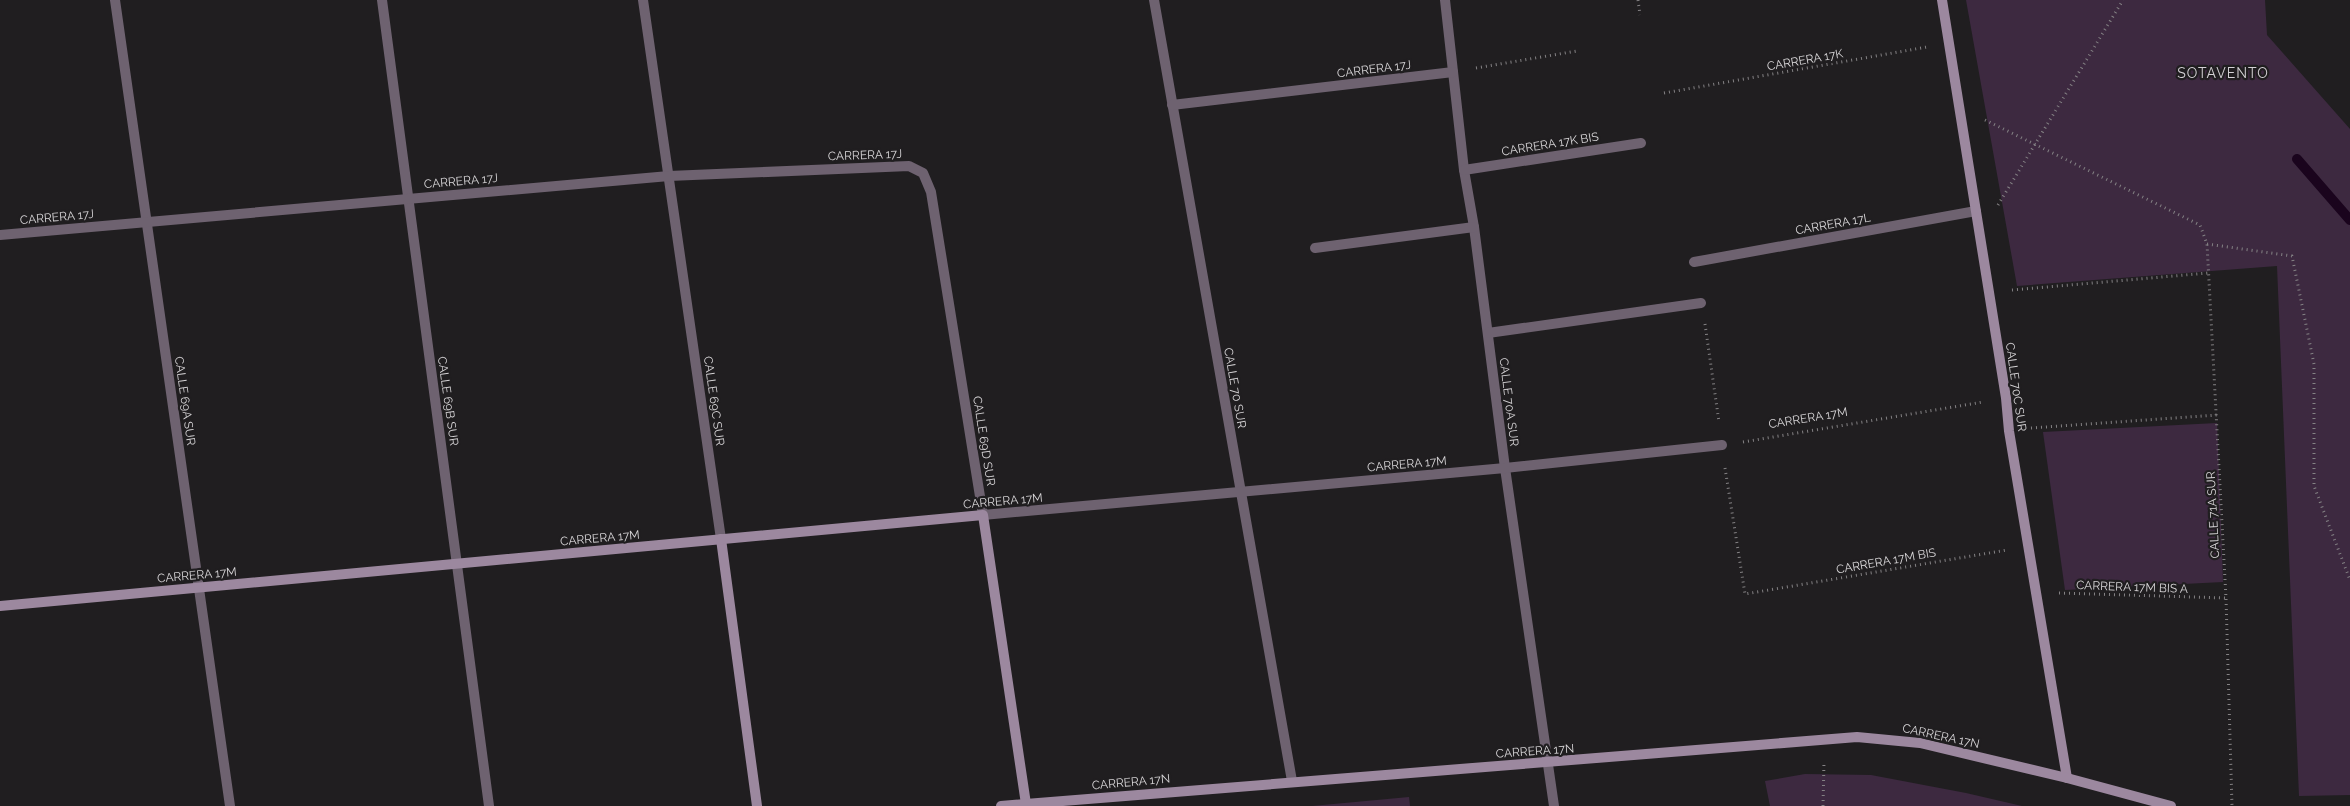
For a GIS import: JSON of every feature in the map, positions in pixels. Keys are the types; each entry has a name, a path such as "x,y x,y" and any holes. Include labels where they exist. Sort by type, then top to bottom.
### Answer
{"street":[{"name":"CALLE 69A SUR","path":"115,0 230,806"},
{"name":"CALLE 69B SUR","path":"382,0 489,806"},
{"name":"CALLE 69C SUR","path":"643,0 757,806"},
{"name":"CALLE 70 SUR","path":"1154,0 1292,781"},
{"name":"CALLE 70A SUR","path":"1444,0 1464,170 1474,227 1505,468 1554,806"},
{"name":"CALLE 70C SUR","path":"1942,0 1989,288 2006,398 2009,431 2030,546 2067,778"},
{"name":"CARRERA 17J","path":"1172,105 1453,72"},
{"name":"CARRERA 17K BIS","path":"1464,170 1641,143"},
{"name":"CARRERA 17J","path":"0,235 669,176 909,166 923,173"},
{"name":"CALLE 69D SUR","path":"923,173 931,192 983,515 1026,804"},
{"name":"CARRERA 17L","path":"1694,262 1976,211"},
{"path":"1315,248 1474,227"},
{"path":"1488,333 1702,303"},
{"name":"CARRERA 17M","path":"0,606 1505,468 1722,445"},
{"name":"CARRERA 17N","path":"1001,806 1292,781 1548,763 1825,738 1865,737 1920,743 2067,778 2171,806"}],"path":[{"path":"1638,0 1640,15"},
{"path":"1980,236 2122,0"},
{"name":"CARRERA 17K","path":"1664,93 1950,44"},
{"path":"1453,72 1577,51"},
{"path":"1960,109 2036,143"},
{"name":"CALLE 71A SUR","path":"2036,143 2200,225 2207,244 2218,415 2232,806"},
{"path":"2207,244 2292,256 2314,364 2314,486 2350,580"},
{"path":"1989,288 2019,290 2208,273"},
{"name":"CARRERA 17M","path":"1722,445 2006,398"},
{"path":"2009,431 2049,425 2218,415"},
{"name":"CARRERA 17M BIS","path":"1745,594 2030,546"},
{"name":"CARRERA 17M BIS A","path":"2037,591 2226,598"},
{"path":"1823,806 1825,738"}],"shaded area":[{"path":"1966,0 2265,0 2267,35 2350,129 2350,795 2299,796 2277,266 2017,286"},
{"path":"2217,423 2223,582 2065,590 2043,432"},
{"path":"1805,774 1871,775 2022,806 1770,806 1765,781"},
{"path":"1409,797 1410,806 1312,806"}],"waterway":[{"path":"2297,159 2350,220"}],"district":[{"name":"SOTAVENTO","path":"2223,73"}]}
